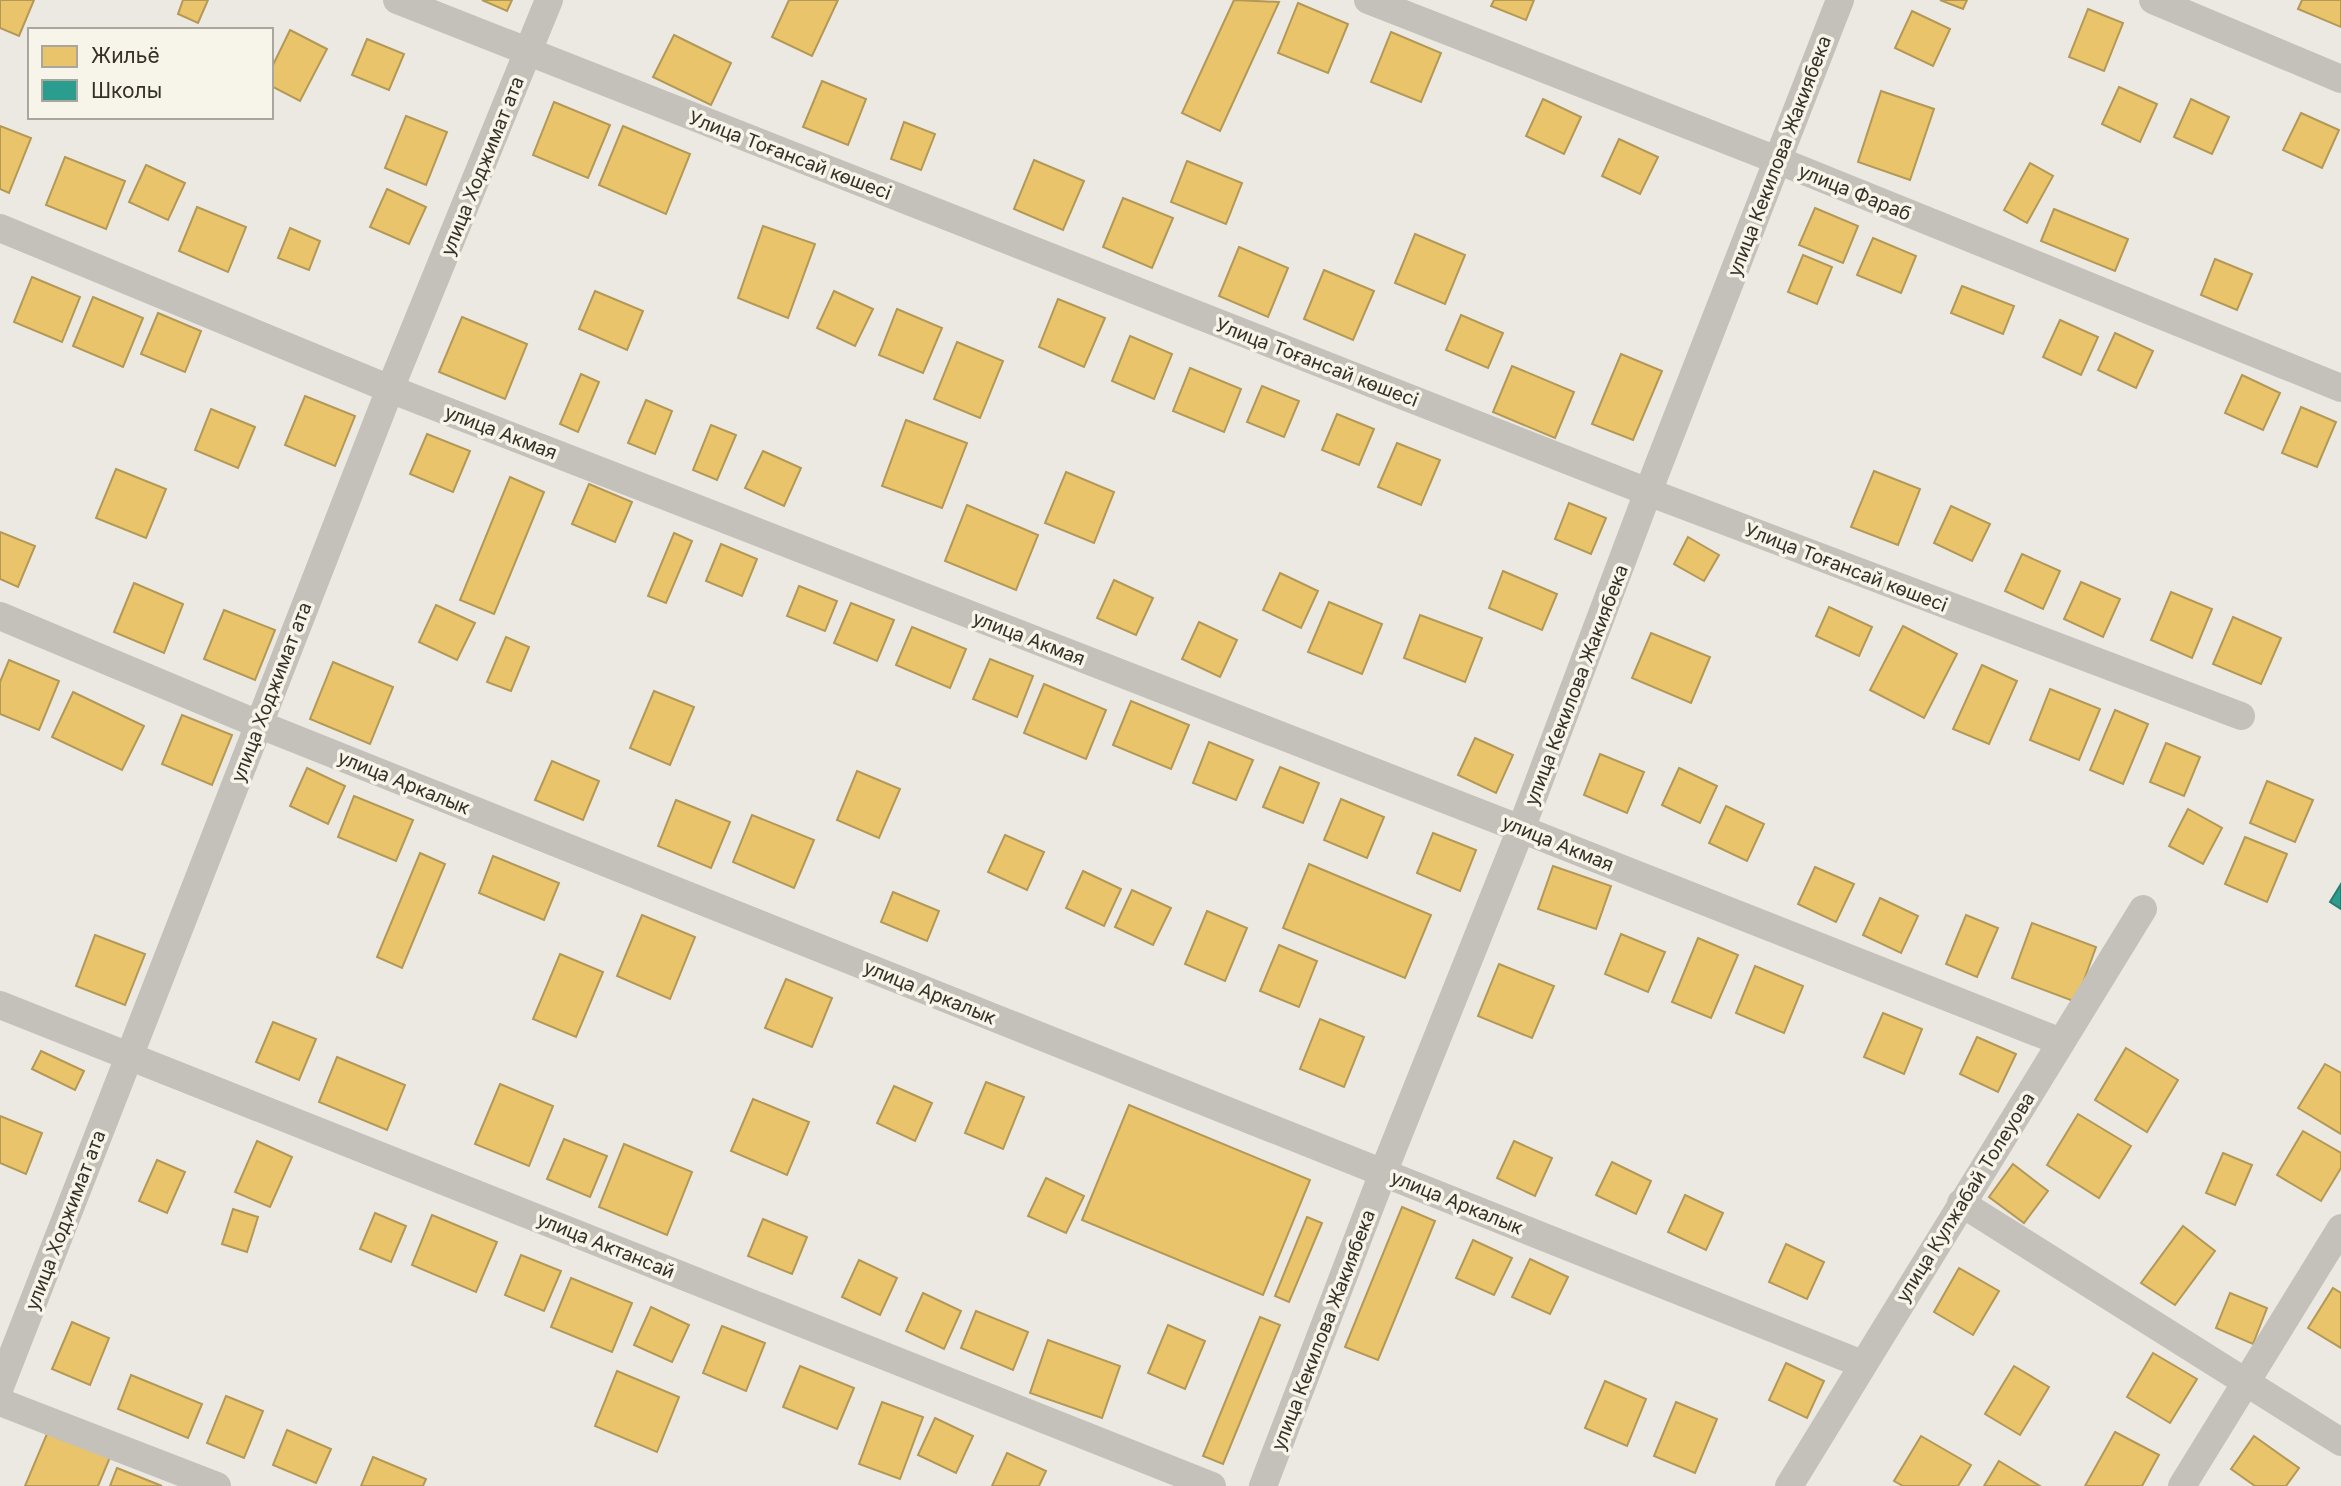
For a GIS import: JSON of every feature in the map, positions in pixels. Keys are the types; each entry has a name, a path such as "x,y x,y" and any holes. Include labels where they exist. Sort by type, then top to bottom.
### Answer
{"street":[{"name":"Улица Тоғансай көшесі","path":"397,0 1648,492 2241,716"},
{"name":"улица Ходжимат ата","path":"0,1387 390,389 549,0"},
{"name":"улица Фараб","path":"1368,0 1777,160 2341,388"},
{"name":"улица Кекилова Жакиябека","path":"1263,1486 1383,1173 1521,829 1648,492 1840,0"},
{"path":"2153,0 2341,79"},
{"name":"улица Акмая","path":"0,228 390,389 2061,1042"},
{"name":"улица Аркалык","path":"0,616 258,724 1862,1364"},
{"name":"улица Кулжабай Толеуова","path":"1789,1486 2143,909"},
{"name":"улица Актансай","path":"0,1005 1212,1486"},
{"path":"1961,1203 2341,1442"},
{"path":"2182,1486 2341,1228"},
{"path":"0,1402 218,1486"}],"building: Жильё":[{"path":"0,0 34,0 19,36 0,28"},
{"path":"183,0 208,0 198,23 178,14"},
{"path":"482,0 512,0 507,11"},
{"path":"789,0 838,0 812,56 772,37"},
{"path":"1234,0 1279,2 1220,131 1182,113"},
{"path":"1494,0 1534,0 1526,20 1491,6"},
{"path":"1940,0 1967,0 1963,9"},
{"path":"2302,0 2341,0 2341,27 2298,9"},
{"path":"1298,3 1348,24 1328,73 1278,53"},
{"path":"2088,9 2123,23 2104,71 2069,57"},
{"path":"1912,11 1950,29 1933,66 1895,48"},
{"path":"290,30 327,49 300,101 273,87 273,65"},
{"path":"1391,32 1441,53 1421,102 1371,82"},
{"path":"674,35 731,63 711,105 653,77"},
{"path":"367,39 404,54 389,90 352,75"},
{"path":"822,81 866,99 848,145 803,127"},
{"path":"2119,87 2157,104 2140,142 2102,124"},
{"path":"1881,91 1934,109 1910,180 1858,162"},
{"path":"1543,99 1581,117 1564,154 1526,136"},
{"path":"2191,99 2229,117 2212,154 2174,137"},
{"path":"554,102 610,125 588,178 533,155"},
{"path":"2301,113 2339,130 2322,168 2283,150"},
{"path":"406,116 447,132 426,185 385,168"},
{"path":"904,122 935,134 921,170 891,159"},
{"path":"0,126 31,138 9,193 0,189"},
{"path":"623,126 690,154 666,214 599,185"},
{"path":"1619,139 1658,157 1640,194 1602,176"},
{"path":"65,157 125,181 106,229 46,205"},
{"path":"1034,160 1084,181 1063,230 1014,209"},
{"path":"1187,161 1242,183 1226,224 1171,202"},
{"path":"2030,163 2053,176 2027,223 2004,210"},
{"path":"146,165 185,183 168,220 129,202"},
{"path":"387,189 426,207 409,244 370,227"},
{"path":"1123,198 1173,218 1152,268 1103,247"},
{"path":"197,207 246,227 228,272 179,251"},
{"path":"1815,208 1858,226 1843,263 1799,245"},
{"path":"2054,209 2128,239 2115,271 2041,241"},
{"path":"763,226 815,244 788,318 738,298"},
{"path":"290,228 320,241 309,270 278,258"},
{"path":"1415,234 1465,255 1445,304 1395,283"},
{"path":"1873,238 1916,256 1901,293 1857,275"},
{"path":"1239,247 1288,268 1268,317 1219,296"},
{"path":"1803,255 1832,267 1817,304 1788,292"},
{"path":"2215,259 2252,274 2237,310 2201,295"},
{"path":"1324,270 1374,291 1353,340 1304,319"},
{"path":"32,277 80,297 62,342 14,322"},
{"path":"1962,286 2014,306 2003,334 1951,313"},
{"path":"595,291 643,311 627,350 579,329"},
{"path":"834,291 873,309 855,346 817,328"},
{"path":"93,297 143,318 123,367 73,346"},
{"path":"1058,299 1105,318 1084,367 1039,347"},
{"path":"897,309 942,328 923,373 879,355"},
{"path":"158,313 201,331 185,372 141,354"},
{"path":"1461,315 1503,333 1488,368 1446,350"},
{"path":"462,317 527,344 505,399 439,372"},
{"path":"2060,320 2098,337 2081,375 2043,357"},
{"path":"2115,333 2153,351 2136,388 2098,370"},
{"path":"1130,336 1172,354 1154,399 1112,381"},
{"path":"957,342 1003,361 980,418 934,399"},
{"path":"1621,354 1662,371 1633,440 1592,424"},
{"path":"1512,366 1574,392 1555,438 1493,412"},
{"path":"1190,368 1241,389 1224,432 1173,411"},
{"path":"581,374 599,382 578,432 560,424"},
{"path":"2242,375 2280,393 2263,430 2225,413"},
{"path":"1262,386 1299,401 1284,437 1247,422"},
{"path":"305,396 355,416 335,466 285,445"},
{"path":"646,400 672,411 655,454 628,443"},
{"path":"2301,407 2336,422 2317,467 2282,453"},
{"path":"211,409 255,427 238,468 195,450"},
{"path":"1337,414 1374,429 1359,465 1322,450"},
{"path":"906,420 967,443 942,508 882,486"},
{"path":"711,425 736,435 717,480 693,470"},
{"path":"427,434 470,451 453,492 410,474"},
{"path":"1397,443 1440,460 1421,505 1378,487"},
{"path":"763,451 801,468 784,506 745,488"},
{"path":"116,469 166,489 146,538 96,518"},
{"path":"1874,471 1920,489 1898,545 1851,527"},
{"path":"1066,472 1114,492 1094,543 1045,523"},
{"path":"510,477 544,492 494,614 460,600"},
{"path":"589,484 632,502 615,542 572,524"},
{"path":"1569,503 1606,518 1591,554 1555,539"},
{"path":"967,505 1038,535 1016,590 945,561"},
{"path":"1951,506 1990,524 1972,561 1934,543"},
{"path":"0,532 35,546 18,587 0,579"},
{"path":"674,533 692,541 666,603 648,596"},
{"path":"1688,537 1719,555 1704,581 1674,564"},
{"path":"721,544 757,559 742,596 706,581"},
{"path":"2022,554 2060,571 2043,609 2005,591"},
{"path":"1503,571 1557,594 1542,630 1489,608"},
{"path":"1280,573 1318,591 1301,628 1263,610"},
{"path":"1114,580 1153,598 1136,635 1097,618"},
{"path":"2081,582 2120,599 2103,637 2064,619"},
{"path":"134,583 183,604 164,653 114,632"},
{"path":"799,586 837,601 825,631 787,616"},
{"path":"2171,592 2212,609 2192,658 2151,640"},
{"path":"1329,602 1382,624 1362,674 1308,652"},
{"path":"851,603 894,620 877,661 834,643"},
{"path":"436,605 475,623 457,660 419,642"},
{"path":"1829,607 1872,627 1859,656 1816,636"},
{"path":"224,610 275,630 255,680 204,659"},
{"path":"1420,615 1482,638 1465,682 1404,658"},
{"path":"2233,617 2281,638 2261,684 2213,664"},
{"path":"1199,622 1237,640 1220,677 1182,659"},
{"path":"1903,626 1957,654 1924,718 1870,690"},
{"path":"912,627 966,649 950,688 896,665"},
{"path":"1651,633 1710,657 1691,703 1632,678"},
{"path":"506,637 529,647 511,691 487,682"},
{"path":"990,659 1033,676 1017,717 973,699"},
{"path":"9,660 59,681 39,730 0,714 0,682"},
{"path":"333,662 393,687 370,744 310,719"},
{"path":"1982,665 2017,681 1989,744 1953,729"},
{"path":"1044,684 1106,710 1086,759 1024,733"},
{"path":"2050,689 2100,709 2079,760 2030,740"},
{"path":"654,691 694,707 670,765 630,748"},
{"path":"73,692 144,726 122,770 52,737"},
{"path":"1131,701 1189,725 1171,769 1113,745"},
{"path":"2115,710 2148,724 2123,784 2090,770"},
{"path":"182,715 232,735 212,785 162,764"},
{"path":"1475,738 1513,755 1496,793 1458,775"},
{"path":"1209,742 1253,760 1236,800 1193,783"},
{"path":"2166,743 2200,757 2184,796 2150,782"},
{"path":"1600,754 1644,772 1627,813 1584,795"},
{"path":"552,761 599,781 583,820 535,800"},
{"path":"1280,767 1319,783 1303,823 1263,807"},
{"path":"307,768 345,786 328,824 290,806"},
{"path":"1679,768 1717,786 1700,823 1662,805"},
{"path":"857,771 900,789 879,838 837,820"},
{"path":"2267,781 2313,800 2295,842 2250,823"},
{"path":"354,796 413,820 396,861 338,837"},
{"path":"1341,799 1384,817 1367,858 1324,840"},
{"path":"676,800 730,822 711,868 658,846"},
{"path":"1726,806 1764,824 1747,861 1709,843"},
{"path":"2188,809 2222,828 2203,864 2169,846"},
{"path":"752,815 814,840 794,888 733,862"},
{"path":"1433,833 1476,850 1460,891 1417,873"},
{"path":"1005,835 1044,852 1027,890 988,872"},
{"path":"2245,837 2287,854 2267,902 2225,884"},
{"path":"420,853 445,864 402,968 377,957"},
{"path":"493,856 559,883 544,920 479,893"},
{"path":"1309,864 1431,915 1405,978 1283,928"},
{"path":"1553,866 1611,886 1596,929 1538,909"},
{"path":"1815,867 1854,884 1836,922 1798,904"},
{"path":"1083,871 1121,889 1104,926 1066,908"},
{"path":"1132,890 1171,908 1153,945 1115,927"},
{"path":"893,892 939,911 927,941 881,922"},
{"path":"1880,898 1918,916 1901,953 1863,935"},
{"path":"1207,911 1247,928 1225,981 1185,964"},
{"path":"642,915 695,937 670,999 617,976"},
{"path":"1966,915 1998,928 1977,977 1946,964"},
{"path":"2032,923 2096,947 2076,1002 2012,978"},
{"path":"1621,934 1665,952 1648,992 1605,974"},
{"path":"95,935 145,954 125,1005 76,986"},
{"path":"1698,938 1738,955 1711,1018 1672,1002"},
{"path":"1279,945 1317,961 1299,1007 1260,991"},
{"path":"560,954 603,972 576,1037 533,1019"},
{"path":"1499,964 1554,986 1532,1038 1478,1016"},
{"path":"1755,966 1803,986 1784,1033 1736,1013"},
{"path":"786,979 832,998 812,1047 765,1028"},
{"path":"1883,1013 1922,1029 1904,1074 1864,1057"},
{"path":"1320,1019 1364,1037 1344,1087 1300,1069"},
{"path":"273,1022 316,1039 299,1080 256,1062"},
{"path":"1977,1037 2016,1054 1998,1092 1960,1074"},
{"path":"2126,1048 2178,1080 2147,1132 2095,1100"},
{"path":"41,1051 84,1071 75,1090 32,1069"},
{"path":"337,1057 405,1085 387,1130 319,1102"},
{"path":"2325,1064 2341,1073 2341,1134 2298,1108"},
{"path":"986,1082 1024,1097 1003,1149 965,1133"},
{"path":"500,1084 553,1106 529,1166 475,1144"},
{"path":"894,1086 932,1103 915,1141 877,1123"},
{"path":"753,1099 809,1122 787,1175 731,1151"},
{"path":"1129,1105 1310,1180 1263,1295 1082,1220"},
{"path":"2078,1114 2131,1146 2099,1198 2047,1165"},
{"path":"0,1116 42,1133 26,1174 0,1163"},
{"path":"2303,1131 2341,1153 2341,1168 2321,1201 2277,1175"},
{"path":"564,1139 607,1156 590,1197 547,1179"},
{"path":"257,1141 292,1157 270,1207 235,1192"},
{"path":"1514,1141 1552,1158 1535,1196 1497,1178"},
{"path":"624,1144 692,1172 667,1235 599,1207"},
{"path":"2223,1153 2252,1165 2235,1205 2206,1193"},
{"path":"157,1160 185,1172 167,1213 139,1201"},
{"path":"1612,1162 1651,1181 1636,1214 1596,1195"},
{"path":"2013,1164 2048,1191 2024,1223 1989,1197"},
{"path":"1046,1178 1084,1196 1066,1233 1028,1216"},
{"path":"1685,1195 1723,1213 1706,1250 1668,1232"},
{"path":"1402,1207 1435,1221 1378,1360 1345,1347"},
{"path":"233,1209 258,1217 247,1252 222,1244"},
{"path":"375,1213 406,1226 391,1262 360,1249"},
{"path":"432,1215 497,1242 476,1292 412,1265"},
{"path":"1307,1217 1322,1223 1289,1302 1275,1296"},
{"path":"763,1219 807,1237 792,1274 748,1256"},
{"path":"2183,1226 2215,1251 2175,1305 2141,1283"},
{"path":"1473,1240 1512,1258 1494,1295 1456,1278"},
{"path":"1786,1244 1824,1262 1807,1299 1769,1282"},
{"path":"521,1255 561,1271 544,1311 505,1295"},
{"path":"1530,1259 1568,1277 1550,1314 1512,1297"},
{"path":"859,1260 897,1278 880,1315 842,1297"},
{"path":"1959,1268 1999,1291 1973,1335 1934,1312"},
{"path":"571,1278 632,1303 612,1352 551,1327"},
{"path":"2333,1288 2341,1293 2341,1348 2308,1328"},
{"path":"923,1293 961,1311 944,1349 906,1331"},
{"path":"2230,1293 2267,1308 2253,1344 2216,1328"},
{"path":"651,1307 689,1325 672,1362 634,1345"},
{"path":"976,1311 1028,1332 1013,1370 961,1348"},
{"path":"1260,1317 1280,1325 1223,1464 1203,1456"},
{"path":"72,1322 109,1338 90,1385 52,1369"},
{"path":"1168,1325 1205,1341 1185,1389 1148,1373"},
{"path":"722,1326 765,1343 746,1391 703,1373"},
{"path":"1048,1340 1120,1366 1102,1418 1030,1393"},
{"path":"2153,1353 2197,1379 2170,1423 2127,1397"},
{"path":"1786,1363 1824,1381 1807,1418 1769,1400"},
{"path":"800,1366 854,1388 837,1429 783,1407"},
{"path":"2014,1366 2049,1387 2020,1435 1985,1414"},
{"path":"617,1371 679,1397 657,1452 595,1426"},
{"path":"131,1375 202,1404 188,1438 118,1409"},
{"path":"1605,1381 1646,1399 1627,1446 1585,1428"},
{"path":"226,1396 263,1411 244,1458 207,1443"},
{"path":"882,1402 923,1417 900,1479 859,1464"},
{"path":"1676,1402 1717,1419 1695,1473 1654,1456"},
{"path":"935,1418 973,1436 956,1473 918,1455"},
{"path":"49,1429 111,1455 98,1486 25,1486"},
{"path":"287,1430 331,1449 316,1483 273,1465"},
{"path":"2115,1432 2159,1455 2142,1486 2085,1486"},
{"path":"1921,1436 1971,1465 1958,1486 1903,1486 1894,1481"},
{"path":"2254,1436 2299,1468 2286,1486 2255,1486 2231,1469"},
{"path":"1007,1453 1046,1471 1039,1486 992,1486"},
{"path":"373,1457 426,1479 423,1486 361,1486"},
{"path":"1999,1461 2040,1486 1984,1486"},
{"path":"117,1468 162,1486 110,1486"}],"building: Школы":[{"path":"2341,884 2341,909 2330,902"}]}
